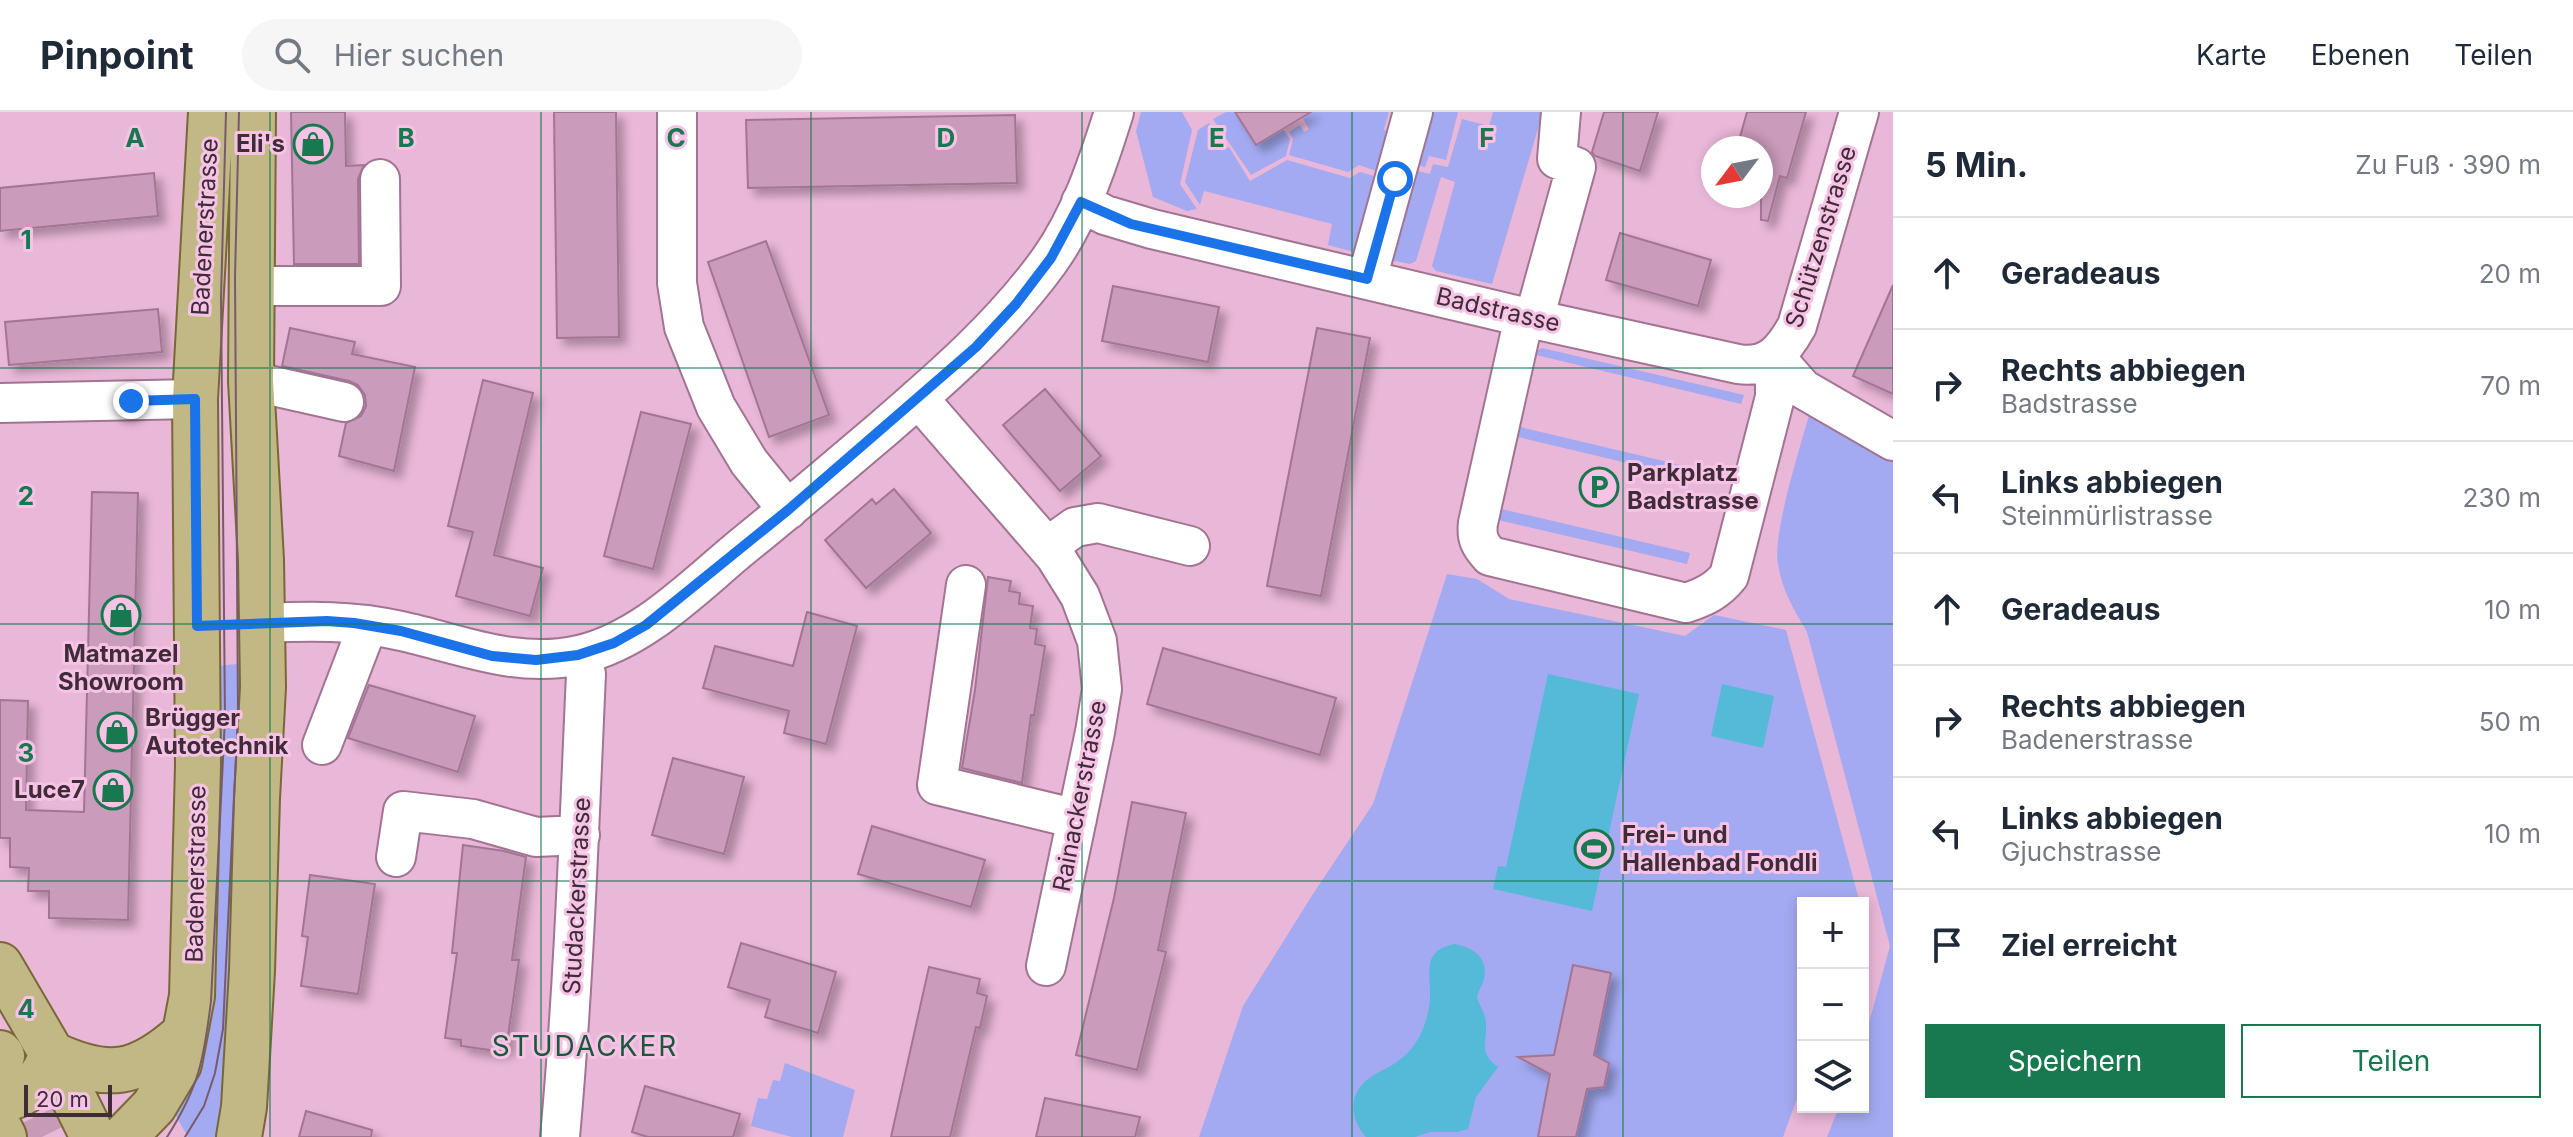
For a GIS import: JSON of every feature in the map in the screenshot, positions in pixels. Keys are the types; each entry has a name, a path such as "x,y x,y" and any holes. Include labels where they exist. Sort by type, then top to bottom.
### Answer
{"main road":[{"name":"Badenerstrasse","path":"124,1137 154,1106 179,1064 192,996 198,766 195,399 211,112"},
{"name":"Badenerstrasse","path":"239,1137 244,1107 252,971 263,687 251,381 253,112"},
{"path":"195,399 251,381"},
{"path":"197,626 262,623"},
{"path":"0,965 52,1054 93,1137"},
{"path":"52,1054 96,1071 113,1072 153,1059 183,1035"},
{"path":"0,1100 27,1092 47,1069 52,1054"},
{"path":"0,1129 4,1137"}],"street":[{"path":"677,112 677,283 684,327 716,407 749,462 788,510"},
{"path":"262,623 327,621 368,625 492,656 536,660 578,655 614,643 646,625 788,510 918,398 976,347 1016,304 1051,258 1081,202 1114,112"},
{"path":"1367,279 1413,112"},
{"path":"1561,112 1557,159 1576,167 1529,318 1478,523 1476,535 1480,545 1490,556 1686,603 1707,596 1729,576 1775,397 1775,357"},
{"name":"Schützenstrasse","path":"1775,357 1787,345 1797,326 1859,112"},
{"path":"251,286 381,286 380,179"},
{"name":"Badstrasse","path":"1081,202 1131,224 1529,318 1748,365 1765,363 1775,357"},
{"path":"1775,357 1803,389 1893,441"},
{"path":"251,381 344,402"},
{"name":"Rainackerstrasse","path":"918,398 1047,547 1080,596 1097,641 1102,689 1046,966"},
{"path":"0,403 195,399"},
{"path":"1047,547 1075,527 1098,523 1190,546"},
{"path":"966,585 937,785 1077,819"},
{"path":"322,745 368,625"},
{"name":"Studackerstrasse","path":"560,1137 571,1022 580,835 586,674 578,655"},
{"path":"396,857 403,811 473,819 536,837 580,835"}],"shaded area":[{"path":"1141,112 1182,112 1192,130 1180,184 1197,209 1187,211 1153,197 1136,131"},
{"path":"1226,112 1235,112 1256,145 1283,129 1290,139 1286,156 1251,175 1213,119"},
{"path":"1311,112 1389,112 1384,129 1395,145 1388,175 1359,165 1348,172 1289,155 1293,139 1289,132 1300,125 1304,132 1309,129 1302,117"},
{"path":"1424,112 1458,112 1446,160 1429,156 1425,167 1408,163"},
{"path":"1493,112 1543,112 1492,284 1436,271 1432,266 1455,182 1441,177 1416,261 1410,264 1391,260 1406,168 1430,174 1433,164 1448,167 1462,119 1489,126"},
{"path":"1209,123 1224,149 1229,147 1250,181 1287,160 1350,178 1360,172 1387,180 1358,253 1328,245 1332,224 1204,191 1200,205 1185,182 1198,130"},
{"path":"1542,348 1744,395 1741,404 1532,354"},
{"path":"1811,408 1893,456 1893,1137 1827,1137 1837,1113 1869,1113 1869,1023 1890,946 1807,632 1793,608 1778,564 1779,531"},
{"path":"1516,426 1710,472 1707,482 1514,436"},
{"path":"1497,508 1690,553 1687,564 1494,519"},
{"name":"Frei- und Hallenbad Fondli","path":"1447,574 1477,579 1509,599 1685,636 1714,615 1786,630 1858,897 1797,897 1797,1098 1783,1137 1199,1137 1243,1006 1373,804"},
{"path":"246,663 227,1094 218,1137 188,1137 168,1102 218,666"},
{"path":"1548,674 1639,694 1592,911 1493,889 1498,866 1506,867"},
{"path":"1722,684 1774,696 1763,748 1711,736"},
{"path":"1454,944 1473,951 1482,959 1485,972 1477,998 1486,1020 1486,1052 1498,1067 1476,1097 1468,1129 1430,1132 1415,1137 1366,1137 1354,1112 1357,1092 1367,1080 1404,1056 1418,1039 1429,1009 1432,958 1436,952"},
{"path":"785,1063 855,1090 843,1137 792,1137 751,1126 758,1098 767,1099 773,1080 780,1081"}],"building":[{"path":"291,112 345,112 346,166 364,165 358,179 359,264 294,264"},
{"path":"554,112 616,112 619,337 557,338"},
{"path":"1235,112 1311,112 1256,145"},
{"path":"1604,112 1658,112 1640,171 1595,156 1592,152"},
{"path":"1747,112 1806,112 1787,178 1780,176 1773,202 1773,136 1740,136"},
{"path":"1015,115 1017,183 748,188 746,120"},
{"path":"154,173 158,216 0,231 0,188"},
{"path":"1761,208 1771,208 1768,221 1761,220"},
{"path":"1620,233 1711,260 1698,306 1606,280"},
{"path":"766,241 829,415 769,437 708,262"},
{"path":"1893,285 1893,394 1853,376"},
{"path":"1113,286 1219,307 1208,362 1102,341"},
{"path":"158,309 162,352 9,365 5,322"},
{"path":"290,328 355,342 352,354 415,367 394,471 339,456 346,423 361,416 366,406 365,395 358,385 349,381 282,366"},
{"path":"1317,328 1370,338 1321,596 1267,586"},
{"path":"483,380 533,393 494,555 543,568 530,616 456,596 473,532 448,526"},
{"path":"1045,389 1101,456 1060,491 1003,425"},
{"path":"641,412 691,424 653,569 604,556"},
{"path":"894,489 931,533 866,588 825,540 872,499 876,504"},
{"path":"92,492 138,493 128,920 49,918 49,891 28,891 29,868 10,867 10,838 0,838 0,700 28,701 26,810 84,812"},
{"path":"988,577 1011,581 1009,591 1020,593 1019,604 1033,606 1030,628 1037,629 1035,644 1045,646 1022,783 962,768"},
{"path":"807,612 857,626 826,744 784,733 789,711 703,688 715,646 793,666"},
{"path":"1163,648 1336,698 1320,755 1147,704"},
{"path":"369,685 475,716 458,772 348,738"},
{"path":"673,758 744,777 724,854 652,835"},
{"path":"1132,802 1186,813 1158,950 1166,952 1137,1070 1076,1055 1114,898"},
{"path":"872,826 985,860 971,907 858,874"},
{"path":"463,845 526,857 512,960 519,960 506,1050 461,1046 461,1040 445,1038 457,953 452,953"},
{"path":"310,875 375,884 358,994 301,986 308,937 302,936"},
{"path":"741,943 836,972 818,1033 765,1017 770,1000 728,987"},
{"path":"1573,965 1611,973 1594,1055 1609,1063 1604,1087 1587,1089 1576,1137 1538,1137 1550,1074 1518,1057 1554,1055"},
{"path":"929,967 980,979 977,993 987,996 980,1028 976,1027 950,1137 891,1137"},
{"path":"645,1086 740,1114 733,1137 648,1137 632,1132"},
{"path":"1045,1098 1140,1117 1135,1137 1036,1137"},
{"path":"306,1111 372,1130 371,1137 299,1137"}],"tunnel":[{"path":"3,1059 42,1137"}],"tram line":[{"path":"167,1137 186,1103 198,1072 211,1001 225,718 221,298 226,112"},
{"path":"185,1137 204,1106 215,1073 223,1029 238,715 235,277 239,112"}],"place":[{"name":"Eli's","path":"313,144"},
{"name":"Parkplatz Badstrasse","path":"1599,487"},
{"name":"Matmazel Showroom","path":"121,615"},
{"name":"Brügger Autotechnik","path":"117,732"},
{"name":"Luce7","path":"113,790"},
{"name":"Frei- und Hallenbad Fondli","path":"1594,849"}],"district":[{"name":"STUDACKER","path":"585,1046"}],"route":[{"path":"131,401 195,399 197,626 327,621 354,623 401,631 492,656 536,660 578,655 614,643 646,625 788,510 976,347 1016,304 1051,258 1081,202 1131,224 1367,279 1395,179"}]}
